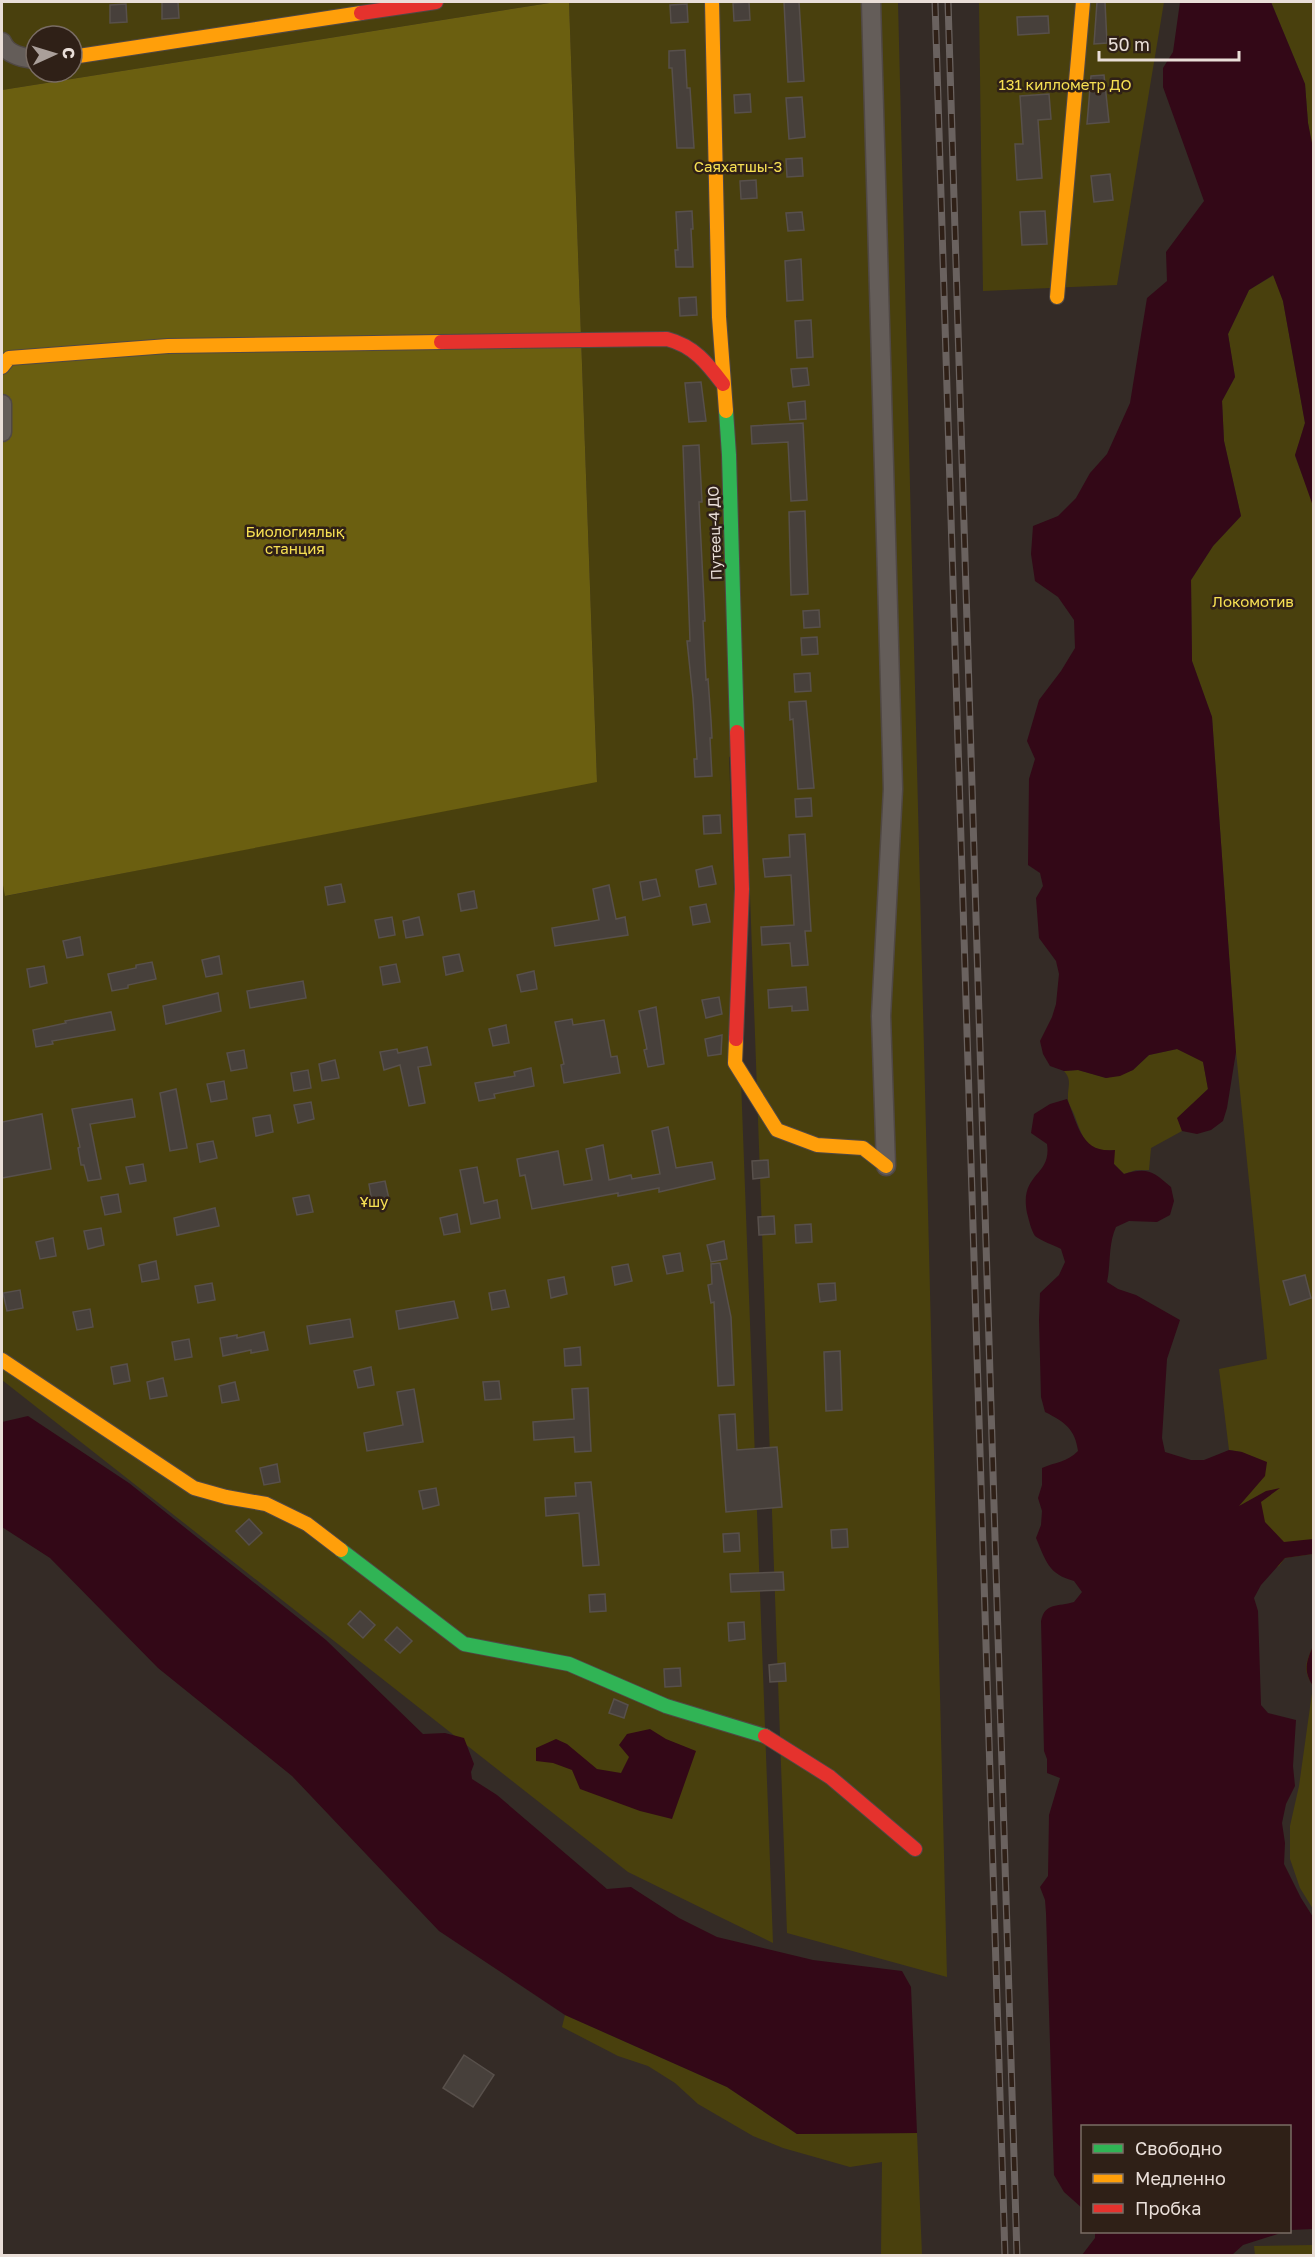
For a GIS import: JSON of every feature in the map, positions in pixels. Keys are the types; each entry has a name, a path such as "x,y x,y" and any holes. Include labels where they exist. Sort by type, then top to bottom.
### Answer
{"street":[{"path":"84,55 436,2"},
{"name":"Путеец-4 ДО","path":"712,2 723,384 729,455 742,889 735,1063 777,1130 817,1145 863,1148 886,1166"},
{"path":"871,2 893,789 881,1016 886,1166"},
{"path":"1057,297 1083,2"},
{"path":"2,42 4,47 24,57"},
{"path":"2,367 9,358 168,346 667,339 692,347 723,384"},
{"path":"2,404 2,432"},
{"path":"2,1360 194,1488 226,1497 266,1504 307,1524 464,1644 569,1664 666,1706 766,1736 830,1777 915,1849"}],"green space":[{"path":"2,2 556,2 84,77 84,24 24,24 24,84 40,84 2,90"},
{"name":"Биологиялық станция","path":"556,2 569,2 597,782 5,896 2,880 2,90 40,84 84,84 84,77"},
{"path":"569,2 898,2 947,1977 787,1933 745,754 729,757 773,1943 628,1872 2,1380 2,880 6,896 597,781"},
{"name":"131 киллометр ДО","path":"979,2 1164,2 1117,285 983,291"},
{"path":"1271,2 1313,2 1313,153 1305,84"},
{"name":"Локомотив","path":"1274,275 1283,301 1305,423 1295,456 1314,506 1313,1554 1285,1558 1279,1566 1062,1665 1242,1452 1229,1450 1219,1369 1267,1359 1236,1052 1212,717 1192,661 1191,580 1213,546 1241,516 1224,441 1222,401 1235,377 1228,334 1249,290"},
{"path":"1177,1049 1203,1061 1208,1089 1178,1118 1182,1131 1151,1148 1149,1170 1136,1170 1124,1174 1114,1164 1114,1150 1097,1149 1086,1142 1068,1101 1069,1080 1064,1071 1078,1070 1106,1078 1133,1070 1149,1055"},
{"path":"1313,1646 1313,1686 1307,1675 1306,1666"},
{"path":"1313,1686 1313,1909 1300,1888 1290,1859 1290,1826 1299,1786"},
{"path":"565,2015 727,2087 797,2134 917,2133 922,2255 881,2255 882,2162 850,2167 783,2148 753,2136 698,2104 675,2083 648,2066 618,2056 562,2027"},
{"path":"1313,2245 1313,2255 1255,2255 1254,2246"}],"shaded area":[{"path":"1180,2 1271,2 1305,84 1308,123 1314,153 1313,506 1295,455 1305,423 1283,301 1273,275 1249,290 1228,334 1235,377 1222,401 1224,441 1241,516 1213,546 1191,580 1192,661 1212,717 1236,1052 1223,1121 1211,1130 1197,1134 1182,1131 1177,1118 1208,1089 1203,1062 1177,1049 1149,1055 1133,1070 1120,1076 1106,1078 1078,1070 1064,1071 1050,1066 1043,1054 1040,1041 1056,1004 1059,974 1056,961 1039,938 1036,898 1043,886 1040,873 1028,865 1029,779 1035,759 1027,741 1039,700 1075,648 1074,620 1058,597 1035,581 1031,554 1033,526 1058,516 1076,498 1090,473 1107,454 1130,403 1147,298 1167,281 1166,252 1204,201 1163,87 1163,68 1173,52"},
{"path":"1067,1099 1082,1135 1095,1147 1115,1150 1114,1164 1124,1174 1149,1172 1171,1187 1174,1201 1170,1215 1157,1222 1129,1221 1116,1227 1107,1282 1118,1289 1136,1295 1180,1320 1167,1359 1162,1438 1165,1452 1191,1460 1204,1460 1229,1450 1242,1452 1267,1462 1265,1476 1239,1506 1266,1491 1280,1488 1261,1502 1265,1522 1284,1542 1313,1539 1313,1554 1285,1558 1261,1585 1254,1598 1258,1611 1261,1705 1268,1713 1296,1720 1293,1766 1295,1786 1286,1804 1282,1823 1285,1843 1284,1864 1313,1917 1313,2229 1291,2230 1291,2125 1081,2125 1081,2207 1064,2192 1054,2175 1046,1913 1045,1900 1040,1887 1048,1876 1049,1815 1060,1778 1047,1773 1047,1759 1044,1751 1041,1621 1049,1608 1074,1602 1082,1592 1074,1581 1058,1575 1049,1566 1036,1538 1041,1525 1042,1511 1038,1498 1042,1485 1042,1468 1065,1460 1078,1451 1072,1432 1058,1419 1045,1412 1041,1397 1040,1293 1059,1275 1065,1262 1061,1249 1035,1236 1027,1213 1026,1200 1027,1190 1045,1163 1047,1155 1047,1144 1031,1133 1034,1114 1050,1104"},
{"path":"28,1416 129,1483 326,1640 423,1734 445,1733 464,1738 474,1764 471,1772 472,1779 497,1795 607,1889 631,1887 679,1918 717,1937 813,1960 902,1971 911,1987 917,2133 797,2134 727,2087 565,2015 439,1931 292,1776 158,1668 50,1558 2,1527 2,1422"},
{"path":"1313,1646 1314,1686 1308,1676 1307,1666"},
{"path":"650,1729 666,1739 696,1751 672,1819 640,1811 580,1789 572,1770 553,1763 536,1761 536,1748 556,1739 567,1744 597,1769 621,1773 629,1757 619,1745 627,1734"},
{"path":"1095,2233 1281,2233 1243,2245 1232,2255 1082,2255 1095,2238"}],"building":[{"path":"162,2 178,2 179,18 162,19"},
{"path":"749,2 750,20 734,21 733,3"},
{"path":"784,2 799,2 804,81 788,82"},
{"path":"1097,2 1105,2 1107,43 1094,44"},
{"path":"126,4 127,22 110,23 110,5"},
{"path":"687,4 688,22 671,23 670,5"},
{"path":"1048,16 1049,33 1018,35 1017,17"},
{"path":"685,50 694,148 677,148 672,68 669,68 669,51"},
{"path":"1104,75 1109,122 1087,124 1091,76"},
{"path":"750,94 751,112 735,113 734,95"},
{"path":"1049,94 1051,119 1038,120 1042,178 1017,180 1015,144 1023,144 1020,96"},
{"path":"802,97 805,137 789,139 786,98"},
{"path":"802,158 803,176 787,177 786,159"},
{"path":"1110,174 1113,200 1094,202 1091,176"},
{"path":"756,180 757,198 741,199 740,181"},
{"path":"692,211 693,267 676,267 675,250 678,250 676,212"},
{"path":"1045,211 1047,244 1022,245 1020,212"},
{"path":"802,212 804,230 788,231 786,213"},
{"path":"801,259 803,300 787,301 785,261"},
{"path":"696,297 697,315 680,316 679,298"},
{"path":"811,320 813,357 797,358 795,321"},
{"path":"807,368 809,385 793,387 791,369"},
{"path":"701,382 706,421 689,422 685,383"},
{"path":"805,401 806,419 790,420 788,403"},
{"path":"803,423 807,500 791,501 788,442 752,444 751,426"},
{"path":"699,445 702,502 699,502 705,621 703,621 711,720 712,776 695,777 694,759 697,759 687,641 690,641 683,446"},
{"path":"805,511 808,594 791,595 789,512"},
{"path":"819,610 820,627 804,628 803,611"},
{"path":"817,637 818,654 802,655 801,638"},
{"path":"810,673 811,691 795,692 794,674"},
{"path":"806,701 814,788 798,789 793,719 790,720 789,702"},
{"path":"811,798 812,816 796,817 795,799"},
{"path":"720,815 721,833 704,834 703,816"},
{"path":"805,834 811,931 805,931 808,965 792,966 790,943 762,945 761,927 794,925 791,875 765,877 763,859 790,857 789,835"},
{"path":"712,866 716,884 699,887 696,870"},
{"path":"656,879 660,896 643,900 640,882"},
{"path":"341,884 345,902 328,905 325,887"},
{"path":"609,885 616,919 625,917 628,935 555,946 552,928 599,920 593,889"},
{"path":"474,891 477,908 461,911 458,894"},
{"path":"706,904 710,922 693,925 690,907"},
{"path":"392,917 395,935 379,938 375,920"},
{"path":"419,917 423,935 406,938 403,921"},
{"path":"80,937 83,955 67,958 63,941"},
{"path":"459,954 463,971 446,975 443,957"},
{"path":"219,956 222,974 206,977 202,960"},
{"path":"152,962 156,979 112,991 108,974"},
{"path":"396,964 400,982 383,985 380,967"},
{"path":"44,966 47,983 30,987 27,969"},
{"path":"534,971 537,989 521,992 517,975"},
{"path":"303,981 306,998 250,1008 247,991"},
{"path":"806,987 808,1010 792,1011 792,1006 769,1008 768,990"},
{"path":"218,993 221,1011 166,1024 163,1006"},
{"path":"719,997 722,1014 706,1018 702,1000"},
{"path":"656,1007 664,1064 648,1067 644,1050 647,1049 639,1011"},
{"path":"111,1012 115,1030 52,1041 53,1044 36,1047 33,1030"},
{"path":"572,1019 573,1025 604,1020 611,1057 617,1056 620,1073 564,1083 561,1065 564,1064 555,1022"},
{"path":"506,1025 509,1043 493,1046 489,1029"},
{"path":"722,1035 721,1054 708,1056 705,1039"},
{"path":"427,1047 431,1065 418,1067 425,1103 409,1106 400,1065 384,1070 380,1052 397,1049 398,1053"},
{"path":"244,1050 247,1068 231,1071 227,1053"},
{"path":"335,1060 339,1078 322,1081 319,1064"},
{"path":"531,1068 534,1086 494,1094 495,1098 479,1101 475,1083 515,1076 514,1072"},
{"path":"308,1070 311,1088 294,1091 291,1073"},
{"path":"224,1081 227,1099 211,1102 207,1084"},
{"path":"176,1089 187,1148 170,1151 160,1093"},
{"path":"132,1099 135,1117 90,1124 101,1179 88,1181 84,1165 81,1165 78,1148 80,1147 72,1109"},
{"path":"311,1102 314,1119 298,1123 294,1105"},
{"path":"42,1114 51,1169 2,1178 2,1122"},
{"path":"270,1115 273,1132 256,1136 253,1118"},
{"path":"668,1127 676,1168 712,1162 715,1179 659,1192 659,1188 618,1196 618,1193 532,1209 525,1175 520,1176 517,1159 558,1151 564,1185 592,1180 586,1149 603,1145 609,1180 631,1175 632,1179 660,1174 652,1131"},
{"path":"213,1141 217,1158 200,1162 197,1144"},
{"path":"768,1160 769,1177 753,1179 752,1161"},
{"path":"143,1164 146,1181 130,1184 126,1167"},
{"path":"477,1167 484,1203 497,1200 500,1218 471,1224 460,1170"},
{"path":"385,1181 389,1199 372,1202 369,1184"},
{"path":"118,1194 121,1212 105,1215 101,1197"},
{"path":"309,1195 313,1212 297,1215 293,1198"},
{"path":"215,1208 219,1226 177,1235 174,1218"},
{"path":"457,1214 460,1232 444,1235 440,1218"},
{"path":"774,1216 775,1234 759,1235 758,1217"},
{"path":"811,1224 812,1242 796,1243 795,1225"},
{"path":"101,1228 104,1245 88,1249 84,1231"},
{"path":"53,1238 56,1256 40,1259 36,1242"},
{"path":"724,1241 727,1259 711,1262 707,1245"},
{"path":"680,1253 683,1271 667,1274 663,1256"},
{"path":"156,1261 159,1279 142,1282 139,1265"},
{"path":"720,1263 731,1317 734,1385 718,1386 714,1302 711,1303 708,1285 712,1284 711,1264"},
{"path":"628,1264 632,1281 615,1285 612,1267"},
{"path":"1305,1275 1311,1298 1290,1305 1283,1281"},
{"path":"564,1277 567,1294 551,1298 548,1280"},
{"path":"212,1283 215,1300 198,1303 195,1286"},
{"path":"835,1283 836,1300 820,1302 818,1284"},
{"path":"20,1290 23,1308 7,1311 3,1293"},
{"path":"505,1290 509,1307 492,1310 489,1293"},
{"path":"454,1301 458,1318 399,1329 396,1311"},
{"path":"90,1309 93,1327 77,1330 73,1312"},
{"path":"350,1319 353,1337 310,1344 307,1326"},
{"path":"264,1332 268,1350 251,1353 251,1350 223,1356 220,1338 237,1335 237,1338"},
{"path":"189,1339 192,1357 175,1360 172,1342"},
{"path":"580,1347 581,1365 565,1366 564,1349"},
{"path":"840,1351 842,1410 826,1411 824,1352"},
{"path":"127,1364 130,1381 114,1384 111,1367"},
{"path":"371,1367 374,1385 358,1388 354,1371"},
{"path":"163,1378 167,1396 150,1399 147,1382"},
{"path":"499,1381 501,1399 485,1400 483,1382"},
{"path":"235,1382 239,1400 222,1403 219,1386"},
{"path":"588,1388 591,1451 575,1452 574,1437 534,1440 533,1422 574,1419 572,1389"},
{"path":"414,1389 423,1442 367,1451 364,1433 403,1425 397,1392"},
{"path":"735,1414 737,1450 777,1447 782,1507 726,1512 719,1415"},
{"path":"277,1464 280,1482 264,1485 260,1468"},
{"path":"591,1482 599,1565 583,1566 579,1513 546,1516 545,1498 576,1496 575,1483"},
{"path":"436,1488 439,1505 423,1509 419,1491"},
{"path":"249,1519 262,1533 249,1545 236,1531"},
{"path":"847,1529 848,1547 832,1548 831,1530"},
{"path":"739,1533 740,1551 724,1552 723,1534"},
{"path":"783,1572 784,1590 731,1592 730,1574"},
{"path":"605,1594 606,1611 590,1612 589,1595"},
{"path":"360,1611 375,1625 363,1638 348,1624"},
{"path":"744,1622 745,1639 729,1641 728,1623"},
{"path":"397,1627 412,1641 400,1653 385,1640"},
{"path":"785,1663 786,1681 770,1682 769,1665"},
{"path":"680,1668 681,1686 665,1687 664,1669"},
{"path":"614,1699 628,1705 624,1718 609,1713"},
{"path":"464,2055 494,2075 473,2107 443,2088"}],"railway":[{"path":"935,2 1005,2256"},
{"path":"948,2 1017,2256"}],"traffic: fast":[{"path":"726,411 737,732"},
{"path":"341,1550 464,1644 569,1664 666,1706 765,1736"}],"traffic: slow":[{"path":"712,2 719,317 726,411"},
{"path":"1057,297 1083,2"},
{"path":"84,55 361,13"},
{"path":"2,367 9,358 168,346 441,342"},
{"path":"736,1039 735,1063 777,1130 817,1145 863,1148 886,1166"},
{"path":"2,1360 194,1488 226,1497 266,1504 307,1524 341,1550"}],"traffic: jam":[{"path":"361,13 436,2"},
{"path":"441,342 667,339 692,351 705,362 723,384"},
{"path":"736,1039 742,889 737,732"},
{"path":"765,1736 830,1777 915,1849"}],"park label":[{"name":"Саяхатшы-3","path":"738,167"},
{"name":"Ұшу","path":"374,1202"}]}
